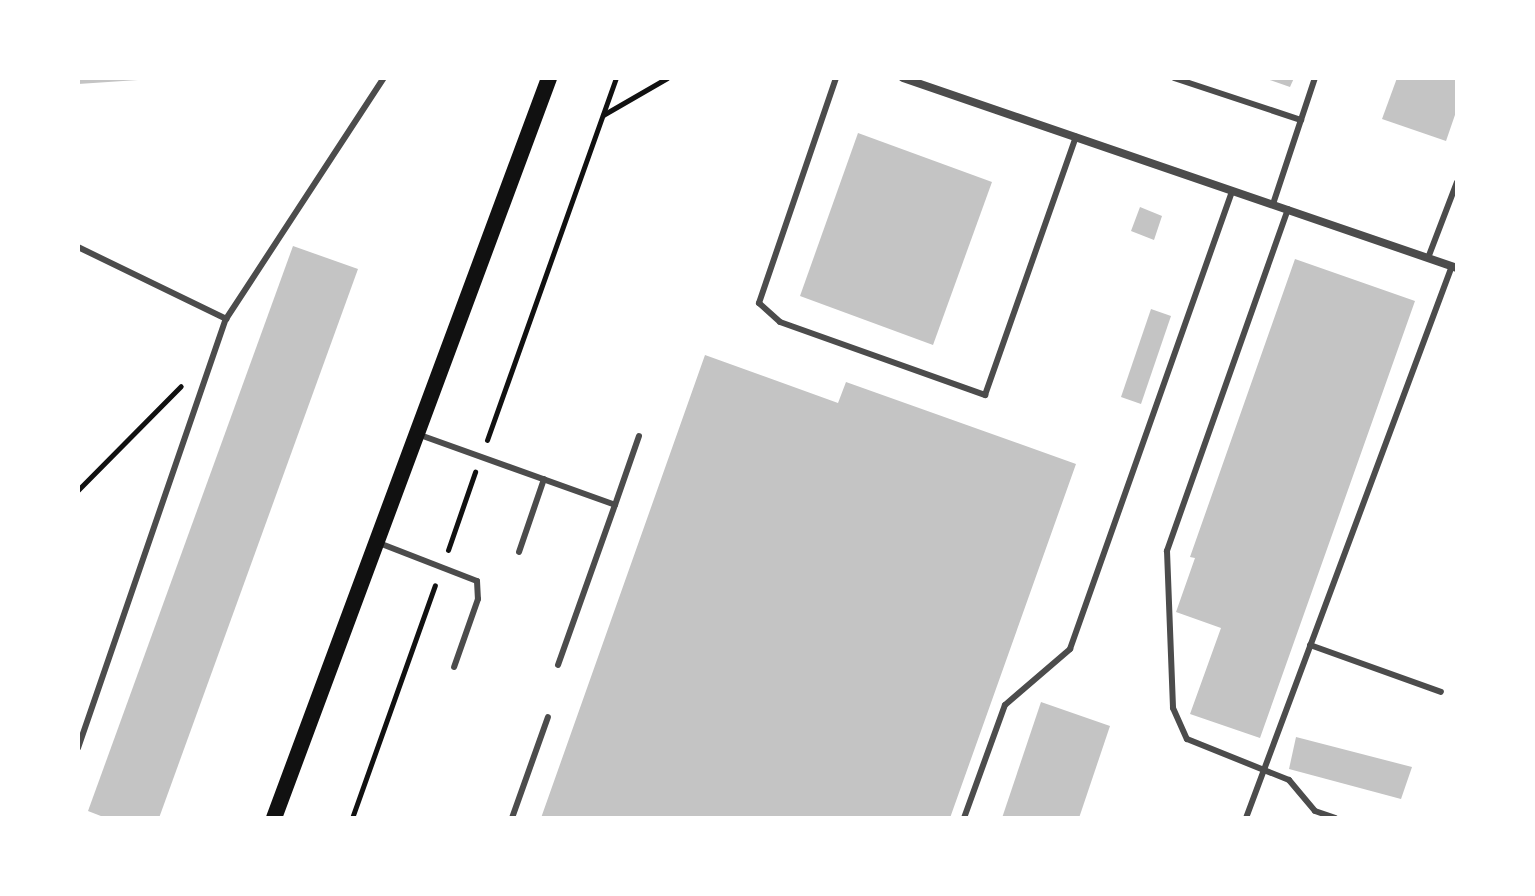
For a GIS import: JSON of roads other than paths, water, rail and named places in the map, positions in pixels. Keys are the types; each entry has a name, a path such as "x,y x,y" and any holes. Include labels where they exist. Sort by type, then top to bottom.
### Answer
{"main road":[{"path":"274,818 546,79"}],"street":[{"path":"903,78 927,82 1076,137 1454,267"}],"lane":[{"path":"78,748 226,319 384,78"},
{"path":"836,78 759,303 780,322 985,395 1076,137"},
{"path":"1174,78 1301,120"},
{"path":"1273,204 1315,78"},
{"path":"1428,258 1457,182"},
{"path":"964,818 1005,705 1070,649 1232,191"},
{"path":"1288,209 1167,551 1178,725 1187,739 1289,780 1314,814 1335,818"},
{"path":"78,247 226,319"},
{"path":"1246,818 1454,267"},
{"path":"416,434 615,505"},
{"path":"558,665 639,436"},
{"path":"519,552 544,479"},
{"path":"376,542 477,581 478,599 454,667"},
{"path":"1310,645 1441,692"},
{"path":"512,818 548,717"}]}
